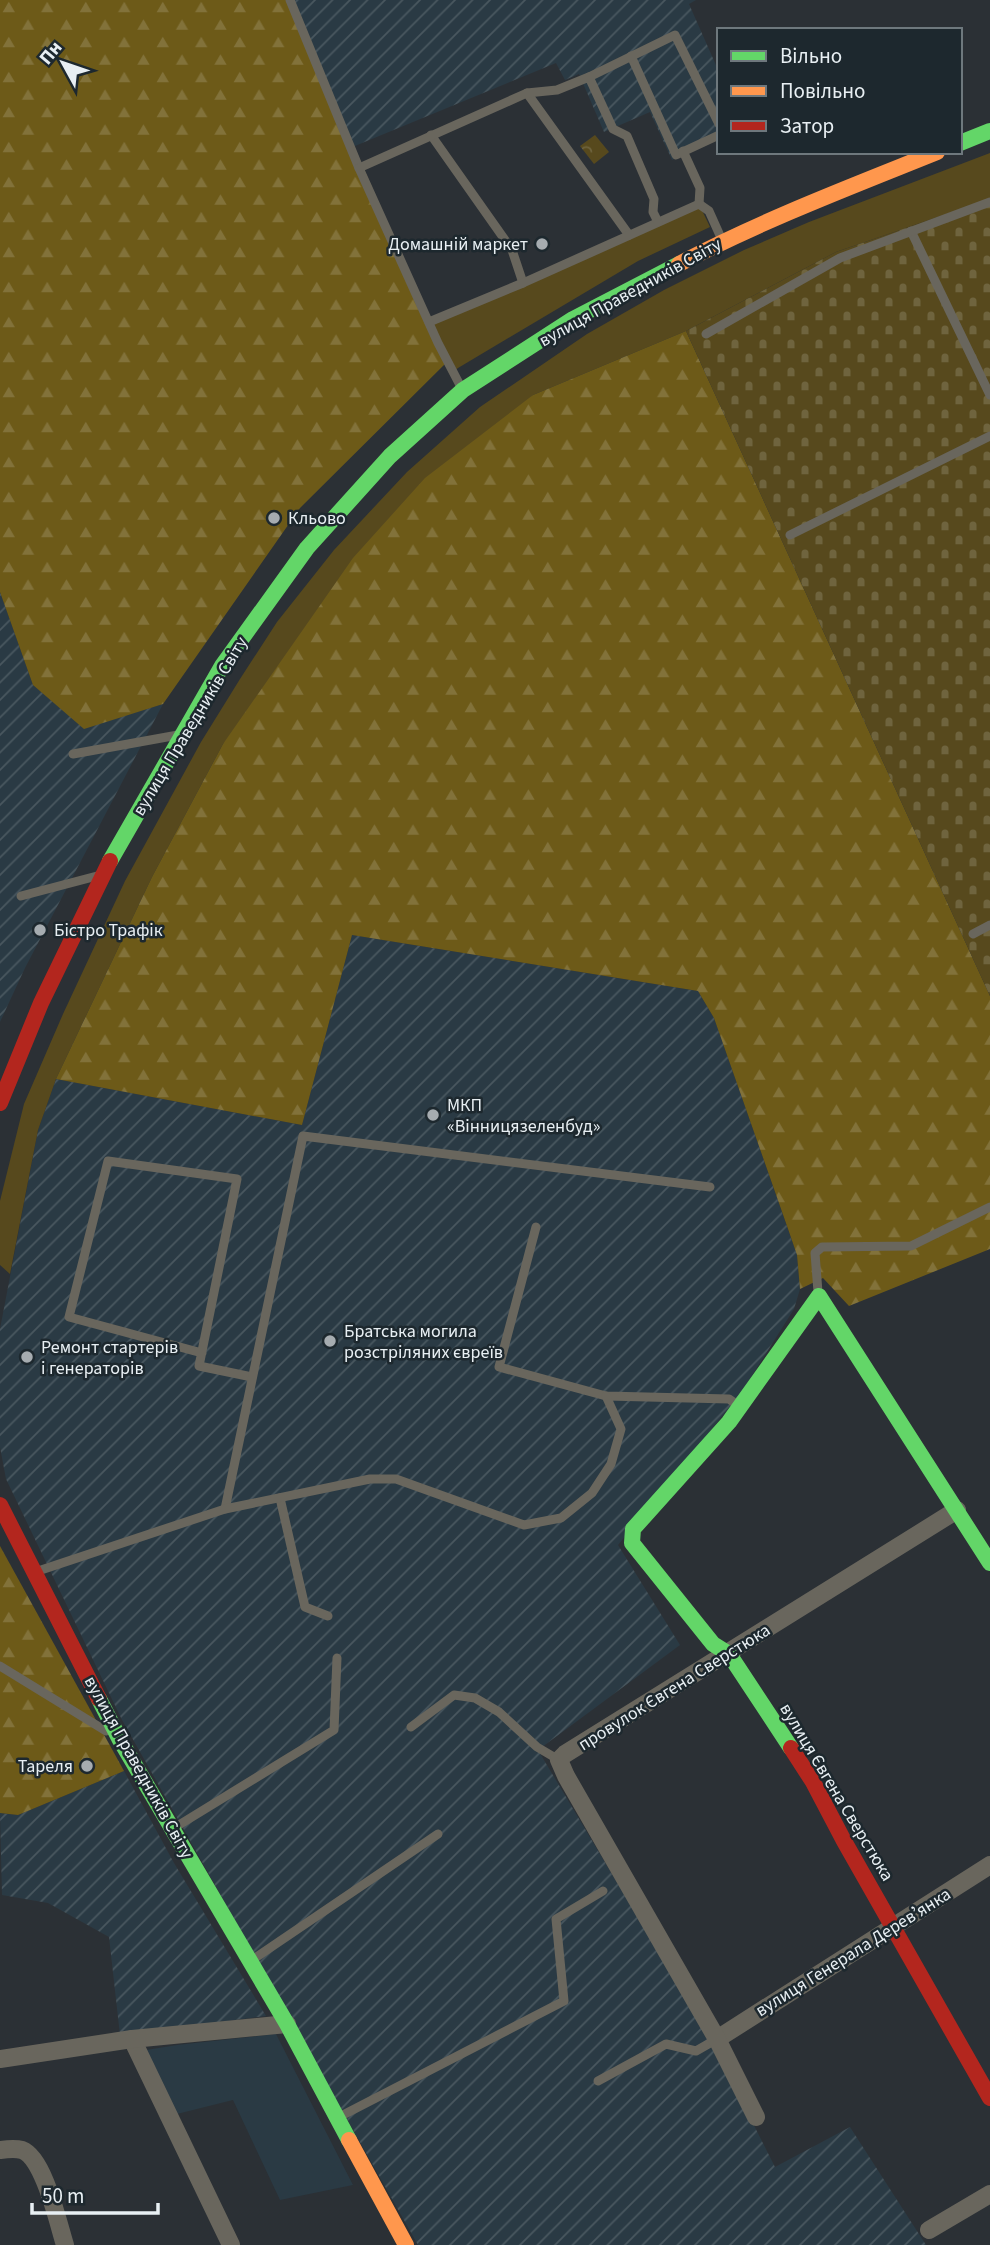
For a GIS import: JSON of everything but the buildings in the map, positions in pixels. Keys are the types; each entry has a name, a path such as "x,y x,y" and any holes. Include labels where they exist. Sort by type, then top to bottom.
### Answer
{"main road":[{"path":"962,142 990,131"},
{"name":"вулиця Праведників Світу","path":"0,1102 41,1003 103,874 222,666 307,548 390,456 463,390 573,319 723,241 932,154"},
{"path":"819,1296 990,1563"},
{"name":"вулиця Євгена Сверстюка","path":"819,1296 729,1422 633,1529 632,1543 713,1644 729,1654 813,1782 844,1842 895,1927 990,2098"},
{"name":"вулиця Праведників Світу","path":"0,1505 121,1740 287,2024 406,2245"}],"street":[{"name":"провулок Євгена Сверстюка","path":"756,2117 717,2039 559,1760 957,1510"},
{"name":"вулиця Генерала Деревʼянка","path":"717,2039 990,1865"},
{"path":"0,2059 132,2039 287,2024"},
{"path":"132,2039 231,2245"},
{"path":"0,2150 23,2150 34,2158 65,2245"},
{"path":"929,2230 990,2194"}],"lane":[{"path":"290,0 359,168 463,390"},
{"path":"359,168 527,93 557,90 589,77 676,34 717,120"},
{"path":"631,56 676,155 717,136"},
{"path":"589,77 613,129 627,135 654,199 653,212 658,222"},
{"path":"527,93 629,235"},
{"path":"431,135 512,250 523,283"},
{"path":"683,151 699,188 699,204"},
{"path":"706,334 840,258 990,202"},
{"path":"429,322 699,204"},
{"path":"699,204 709,211 723,241"},
{"path":"911,231 990,395"},
{"path":"790,535 990,436"},
{"path":"73,754 184,734"},
{"path":"21,896 103,874"},
{"path":"973,934 990,925"},
{"path":"225,1508 303,1136 710,1187"},
{"path":"202,1353 69,1317 108,1161 237,1179 202,1353 199,1366 252,1377"},
{"path":"819,1296 815,1253 822,1247 911,1246 990,1207"},
{"path":"536,1227 499,1367 606,1396 729,1399 740,1407"},
{"path":"34,1572 225,1508 370,1479 396,1479 524,1525 561,1518 592,1493 611,1464 621,1429 606,1396"},
{"path":"280,1497 305,1607 328,1616"},
{"path":"173,1829 334,1730 337,1658"},
{"path":"0,1666 121,1740"},
{"path":"411,1727 454,1695 475,1698 499,1712 537,1747 559,1760"},
{"path":"250,1961 438,1834"},
{"path":"338,2117 564,2001 556,1919 603,1891"},
{"path":"598,2081 666,2043 696,2051 717,2039"}],"shaded area":[{"path":"290,0 696,0 689,4 717,67 717,140 672,160 650,112 604,132 579,74 565,80 556,63 350,148"},
{"path":"0,592 33,685 84,728 163,704 25,968 0,1022"},
{"path":"352,935 698,991 714,1018 797,1255 800,1289 794,1309 741,1393 618,1545 680,1645 538,1750 712,2042 775,2167 850,2127 926,2245 418,2245 122,1720 6,1479 0,1447 0,1329 38,1130 56,1079 302,1125"},
{"path":"124,1771 174,1863 266,2016 120,2035 109,1937 48,1903 2,1895 0,1813 18,1815"},
{"path":"276,2034 353,2185 280,2200 233,2100 173,2115 146,2050"}],"green space":[{"path":"0,0 290,0 448,361 300,508 163,704 84,729 33,685 0,592"},
{"path":"595,135 609,152 594,164 580,146"},
{"path":"990,153 990,199 836,252 686,331 533,395 223,744 152,877 56,1079 38,1130 10,1274 0,1265 0,1201 24,1104 63,1014 125,881 201,742 277,622 334,550 407,472 480,407 587,334 664,290 744,250 809,222"},
{"path":"990,199 990,996 686,331 836,252"},
{"path":"699,204 710,227 638,261 453,371 429,322"},
{"path":"686,331 990,996 990,1249 849,1306 823,1278 800,1289 797,1255 714,1018 698,991 352,935 302,1125 56,1079 152,877 223,744 353,558 425,478 533,395"},
{"path":"0,1546 124,1771 18,1815 0,1813"}],"traffic: fast":[{"path":"962,142 990,131"},
{"path":"110,861 222,666 307,548 390,456 463,390 573,319 679,264"},
{"path":"791,1748 729,1654 713,1644 632,1543 633,1529 729,1422 819,1296 990,1563"},
{"path":"99,1699 120,1740 287,2024 349,2140"}],"traffic: slow":[{"path":"679,264 775,218 932,154"},
{"path":"349,2140 406,2245"}],"traffic: jam":[{"path":"0,1103 41,1003 110,861"},
{"path":"0,1505 99,1699"},
{"path":"791,1748 813,1782 990,2098"}],"place":[{"name":"Домашній маркет","path":"542,244"},
{"name":"Кльово","path":"274,518"},
{"name":"Бістро Трафік","path":"40,930"},
{"name":"МКП «Вінницязеленбуд»","path":"433,1115"},
{"name":"Братська могила розстріляних євреїв","path":"330,1341"},
{"name":"Ремонт стартерів і генераторів","path":"27,1357"},
{"name":"Тареля","path":"87,1766"}]}
